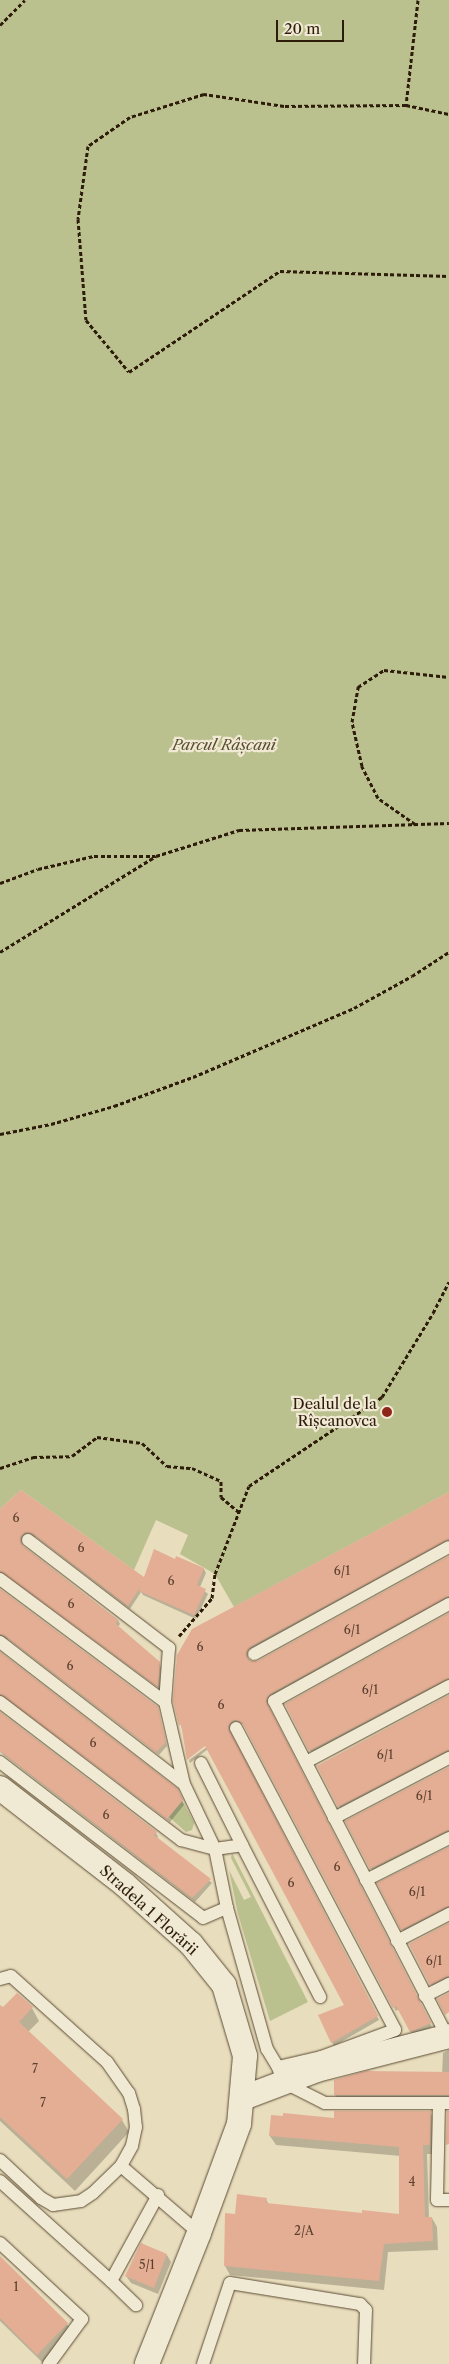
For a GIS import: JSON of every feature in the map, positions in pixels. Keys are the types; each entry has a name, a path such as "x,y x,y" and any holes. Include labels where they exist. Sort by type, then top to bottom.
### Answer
{"street":[{"name":"Stradela 1 Florării","path":"0,1788 132,1892 191,1944 224,1985 245,2056 243,2098 239,2124 199,2233 146,2364"},
{"path":"243,2098 281,2074 317,2070 448,2036"}],"lane":[{"path":"28,1540 169,1648 165,1702 184,1784 215,1849 227,1908 267,2049 281,2074 325,2104 444,2103 443,2154 437,2200 449,2200"},
{"path":"254,1654 449,1547"},
{"path":"0,1580 165,1702"},
{"path":"448,2036 425,1996 274,1701 449,1604"},
{"path":"0,1642 184,1784"},
{"path":"306,1762 449,1686"},
{"path":"0,1702 181,1840 215,1849 242,1845"},
{"path":"236,1728 395,2030 281,2074"},
{"path":"334,1818 449,1758"},
{"path":"0,1762 203,1918 227,1908"},
{"path":"202,1762 320,1997"},
{"path":"366,1880 449,1838"},
{"path":"397,1941 449,1914"},
{"path":"0,1979 11,1976 107,2062 129,2093 136,2127 132,2146 121,2166 81,2201 53,2205 41,2198 0,2160"},
{"path":"425,1996 449,1984"},
{"path":"121,2166 199,2233"},
{"path":"0,2181 136,2305"},
{"path":"112,2282 158,2196"},
{"path":"0,2243 82,2319 49,2364"},
{"path":"203,2364 230,2283 360,2304 366,2310 364,2364"}],"path":[{"path":"0,25 25,0"},
{"path":"406,105 418,0"},
{"path":"449,114 406,105 284,106 204,94 130,118 88,146 78,220 86,320 129,372 280,271 449,276"},
{"path":"415,824 378,798 362,766 352,722 358,687 384,670 449,678"},
{"path":"0,952 156,856 239,830 449,823"},
{"path":"0,883 38,869 94,856 156,856"},
{"path":"0,1134 51,1124 114,1106 193,1077 354,1008 412,976 449,952"},
{"path":"169,1648 212,1598 215,1574 249,1486 382,1397 433,1313 449,1282"},
{"path":"0,1468 33,1457 72,1456 97,1437 142,1443 167,1466 192,1468 221,1481 221,1497 239,1512"}],"green space":[{"name":"Parcul Râșcani","path":"0,0 449,0 449,1492 234,1607 215,1574 180,1554 188,1535 156,1520 134,1570 21,1490 0,1509"},
{"path":"182,1800 194,1823 192,1830 186,1832 169,1817"},
{"path":"232,1853 308,2002 270,2021 238,1914 229,1870 244,1900 251,1897 231,1858"}],"building":[{"path":"21,1490 144,1577 154,1549 175,1559 176,1556 204,1568 197,1585 206,1589 194,1615 139,1591 141,1586 128,1606 33,1534 25,1532 20,1538 23,1546 118,1620 116,1624 160,1662 158,1687 0,1571 0,1509"},
{"path":"449,1492 449,1539 250,1647 246,1653 249,1661 258,1661 449,1556 449,1596 270,1694 266,1701 431,2023 410,2032 396,2006 393,2008 243,1724 236,1720 232,1721 228,1727 378,2016 331,2043 318,2015 344,2005 205,1746 187,1760 181,1724 179,1726 173,1701 177,1655 192,1629"},
{"path":"0,1589 158,1707 166,1742 156,1752 0,1634"},
{"path":"449,1613 449,1678 309,1751 285,1704"},
{"path":"0,1652 178,1789 183,1800 167,1819 0,1694"},
{"path":"449,1695 449,1750 338,1807 317,1766"},
{"path":"0,1712 157,1832 154,1835 211,1879 192,1898 0,1751"},
{"path":"449,1767 449,1830 370,1869 345,1821"},
{"path":"449,1847 449,1906 401,1930 377,1883"},
{"path":"449,1923 449,1976 430,1985 409,1944"},
{"path":"17,1993 33,2007 19,2022 123,2119 67,2179 0,2117 0,2005 3,2007"},
{"path":"449,1993 449,2012 445,2015 437,1999"},
{"path":"366,2071 449,2072 449,2095 334,2095 334,2080"},
{"path":"334,2111 431,2111 430,2145 423,2145 425,2217 432,2217 433,2241 384,2244 379,2281 224,2266 225,2213 235,2214 237,2194 267,2198 266,2203 362,2213 362,2210 399,2214 399,2147 269,2136 271,2115 283,2116 283,2113 334,2118"},
{"path":"447,2111 449,2111 449,2144 446,2145"},
{"path":"141,2243 167,2254 154,2288 125,2276"},
{"path":"0,2256 68,2323 37,2355 0,2318"}],"place":[{"name":"Dealul de la Rîșcanovca","path":"387,1412"}]}
